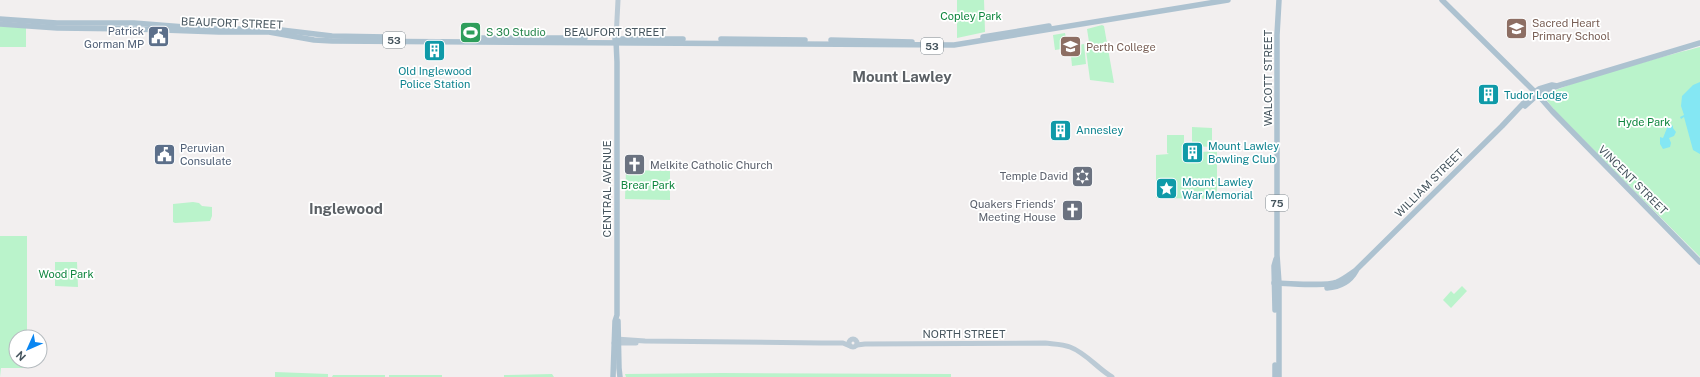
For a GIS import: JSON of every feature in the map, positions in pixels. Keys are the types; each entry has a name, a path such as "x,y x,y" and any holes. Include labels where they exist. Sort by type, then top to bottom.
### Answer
{"main road":[{"name":"CENTRAL AVENUE","path":"618,0 617,315 615,321 620,377"},
{"name":"BEAUFORT STREET","path":"0,24 57,28 135,28 219,32 269,32 314,40 332,41 618,41 654,38 952,42 1205,0"},
{"name":"BEAUFORT STREET","path":"0,19 52,23 134,23 210,28 273,29 339,36 954,45 1228,0"},
{"name":"WALCOTT STREET","path":"1276,0 1276,15 1278,21"},
{"name":"WALCOTT STREET","path":"1279,0 1277,255 1274,266 1277,285 1279,377"},
{"name":"VINCENT STREET","path":"1442,0 1476,35 1480,36 1535,94 1547,109 1552,111 1700,262"},
{"name":"WILLIAM STREET","path":"1277,285 1336,287 1347,282 1353,277 1356,270 1517,111 1522,109 1535,94 1552,85 1557,86 1700,42"},
{"name":"WALCOTT STREET","path":"1275,377 1277,285"},
{"name":"CENTRAL AVENUE","path":"613,377 617,341"},
{"name":"NORTH STREET","path":"617,341 850,343 853,347 857,343 1045,343 1071,347 1112,377"}],"green space":[{"name":"Copley Park","path":"957,0 984,0 985,32 957,38"},
{"path":"1102,25 1104,26 1114,83 1090,80 1085,43 1089,42 1087,29"},
{"path":"0,26 26,28 26,47 0,47"},
{"path":"1065,33 1068,48 1055,50 1053,35"},
{"path":"1084,44 1086,64 1072,66 1070,46"},
{"name":"Hyde Park","path":"1700,47 1700,257 1557,113 1544,97 1551,92 1590,78"},
{"path":"1192,127 1212,128 1212,147 1192,146"},
{"path":"1167,135 1184,135 1184,153 1217,151 1217,194 1219,199 1156,198 1156,155 1169,154 1167,153"},
{"name":"Brear Park","path":"626,170 670,171 670,200 625,199"},
{"path":"193,202 199,203 202,206 212,207 212,216 210,221 173,222 173,204"},
{"path":"0,236 27,236 27,329 8,329 8,368 1,368 0,377"},
{"name":"Wood Park","path":"55,262 77,262 78,287 55,286"},
{"path":"1462,286 1467,291 1451,308 1443,300 1451,291 1454,294"},
{"path":"275,372 328,374 328,377 275,377"},
{"path":"552,374 554,377 504,377 504,375"},
{"path":"625,374 951,374 951,377 626,377"},
{"path":"333,375 385,375 385,377 332,377"},
{"path":"389,375 442,375 442,377 389,377"}],"water":[{"path":"1700,82 1700,154 1693,150 1684,117 1681,119 1680,117 1684,115 1681,106 1682,96 1693,85"},
{"path":"1669,123 1673,126 1676,132 1674,136 1669,138 1671,143 1670,147 1663,149 1660,144 1660,137 1663,138"}],"place":[{"name":"Sacred Heart Primary School","path":"1517,29"},
{"name":"S 30 Studio","path":"471,32"},
{"name":"Patrick Gorman MP","path":"159,37"},
{"name":"Perth College","path":"1070,47"},
{"name":"Old Inglewood Police Station","path":"435,51"},
{"name":"Tudor Lodge","path":"1488,95"},
{"name":"Annesley","path":"1060,130"},
{"name":"Mount Lawley Bowling Club","path":"1193,152"},
{"name":"Peruvian Consulate","path":"165,154"},
{"name":"Melkite Catholic Church","path":"634,165"},
{"name":"Temple David","path":"1083,176"},
{"name":"Mount Lawley War Memorial","path":"1166,188"},
{"name":"Quakers Friends' Meeting House","path":"1072,210"}],"district":[{"name":"Mount Lawley","path":"902,76"},
{"name":"Inglewood","path":"346,208"}]}
